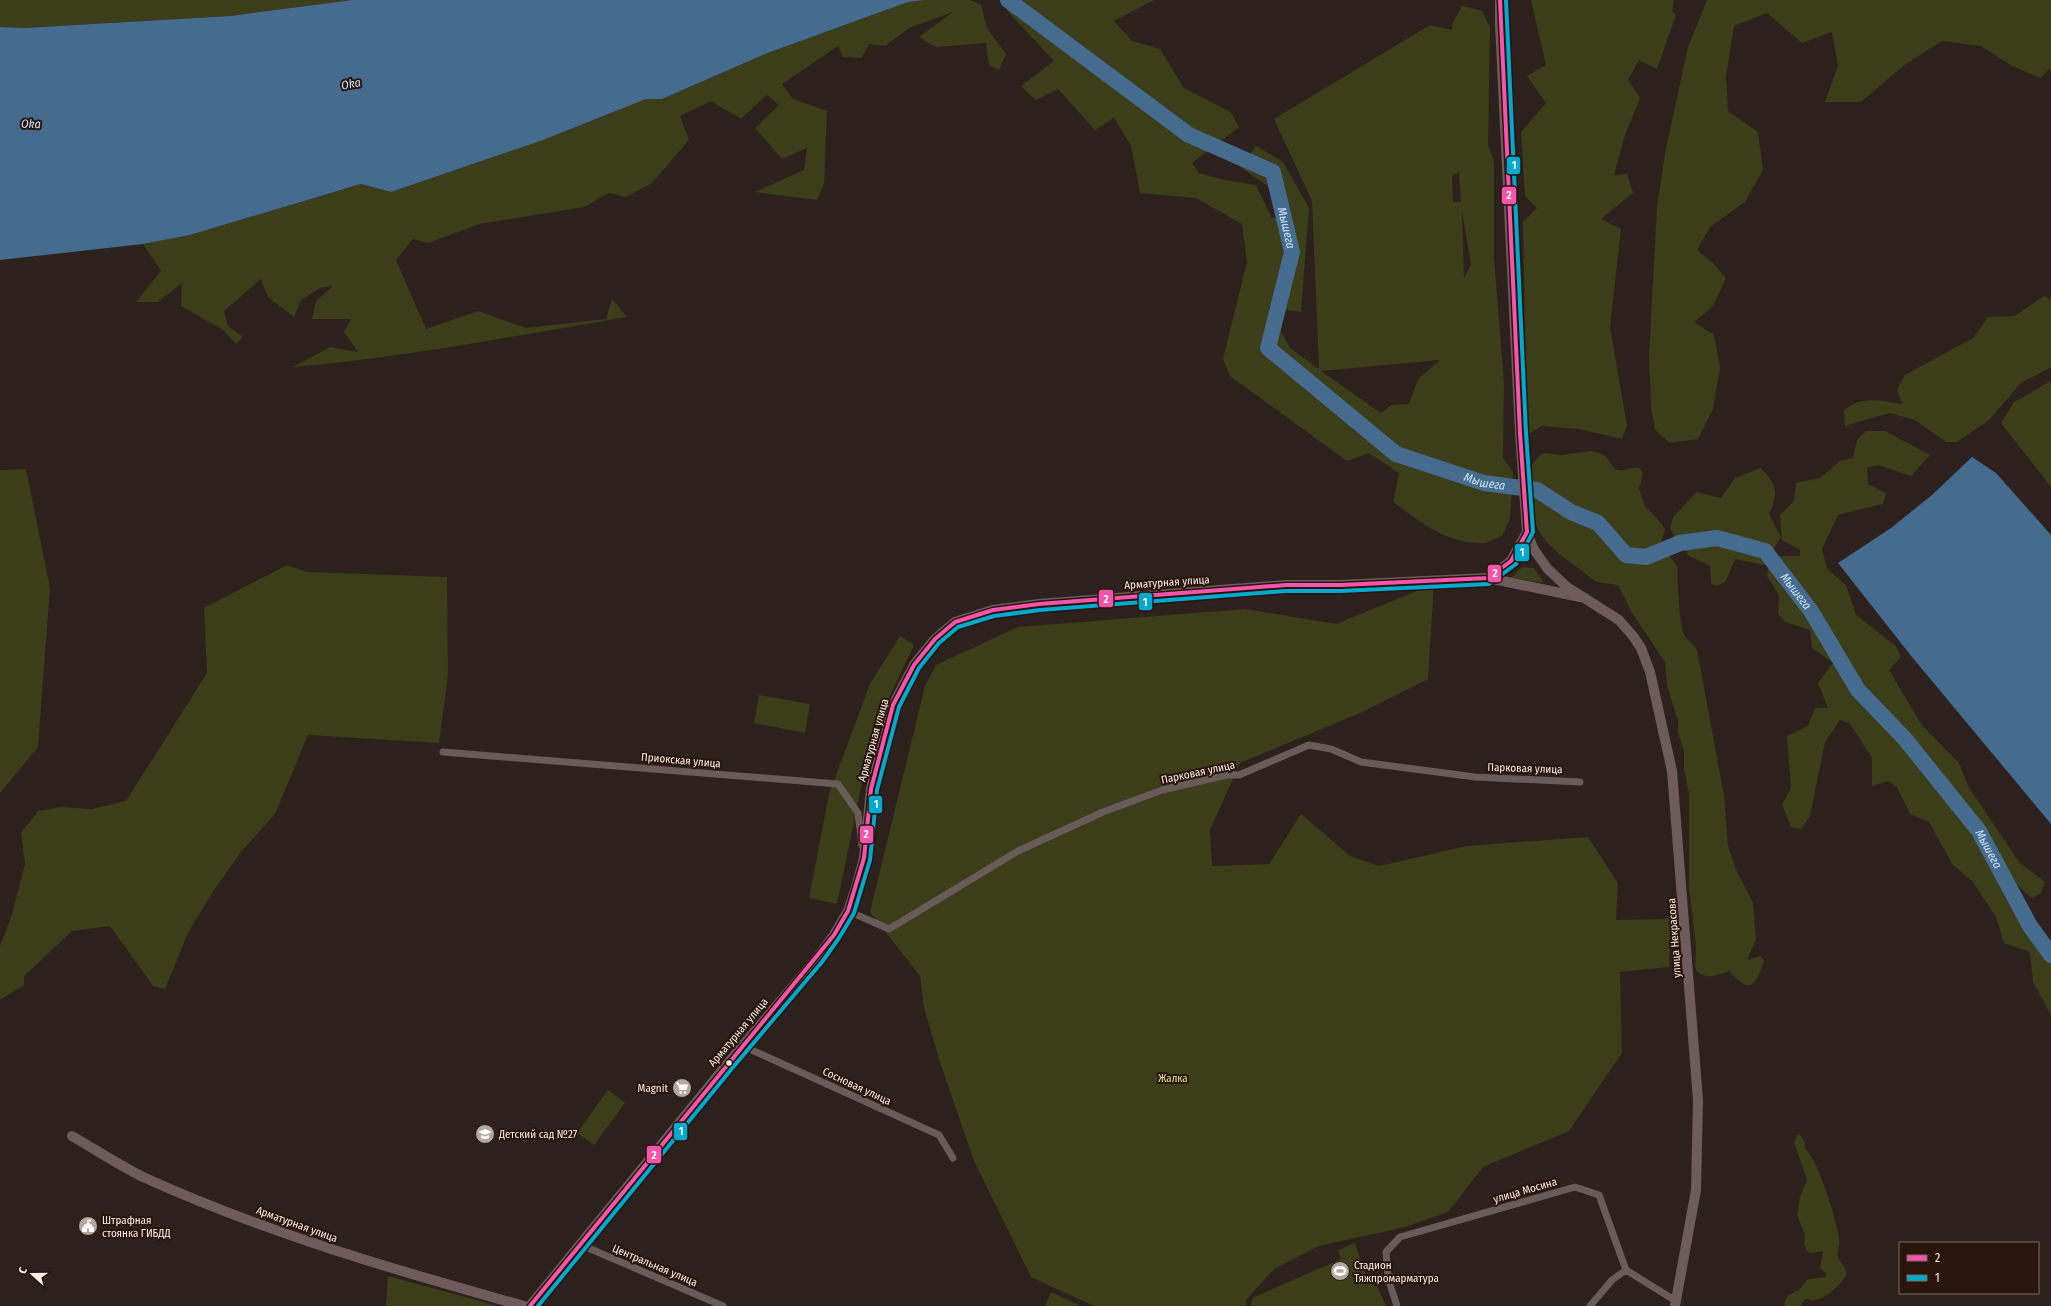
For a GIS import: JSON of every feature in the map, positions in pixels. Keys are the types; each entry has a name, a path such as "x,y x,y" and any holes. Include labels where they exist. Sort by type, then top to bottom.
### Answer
{"street":[{"name":"улица Некрасова","path":"1500,0 1524,497 1527,532 1533,548 1547,568 1567,587 1619,620 1641,648 1650,672 1672,771 1698,1100 1696,1190 1676,1304"},
{"path":"1488,578 1511,561 1527,532"},
{"name":"улица Некрасова","path":"1488,578 1585,598"},
{"name":"Арматурная улица","path":"530,1306 579,1244 817,958 848,911 864,858 871,789 893,705 914,665 935,639 955,622 993,610 1039,604 1286,585 1341,585 1488,578"},
{"name":"Парковая улица","path":"848,911 889,929 1018,851 1103,812 1162,790 1227,775 1239,775 1309,745 1331,749 1361,762 1475,777 1580,782"},
{"name":"Приокская улица","path":"443,752 838,784 858,813 864,858"},
{"name":"Сосновая улица","path":"743,1046 939,1135 953,1158"},
{"name":"Арматурная улица","path":"72,1136 142,1176 231,1213 384,1267 524,1306"},
{"name":"улица Мосина","path":"1397,1306 1388,1278 1386,1252 1400,1237 1575,1187 1599,1195 1626,1270"},
{"name":"Центральная улица","path":"579,1244 723,1306"},
{"path":"1590,1306 1612,1280 1626,1270 1676,1304"}],"green space":[{"path":"0,0 352,0 230,16 24,28 0,27"},
{"path":"925,0 970,0 981,5 987,28 1006,54 999,70 989,65 986,43 936,47 919,37 953,12 909,28 885,46 869,44 862,58 843,57 838,46 782,84 793,99 827,111 824,184 817,200 755,192 804,170 807,148 782,159 755,128 779,105 767,95 741,119 711,101 680,116 689,140 652,183 626,197 609,193 584,207 480,224 428,243 413,239 396,260 426,329 478,311 526,328 606,319 612,299 627,317 419,352 293,367 330,347 358,352 344,332 351,319 312,319 316,301 333,286 320,288 301,300 294,317 268,297 261,279 224,311 228,326 243,337 236,344 223,330 181,306 182,283 158,302 136,302 161,271 143,244 190,235 362,184 391,192 543,140 646,99 662,99 765,54 908,2"},
{"path":"1010,0 1154,0 1114,21 1132,41 1160,49 1184,88 1231,112 1239,127 1192,163 1199,173 1225,180 1256,185 1272,218 1284,218 1272,189 1240,167 1256,146 1283,162 1309,208 1301,312 1268,307 1290,348 1319,369 1312,201 1274,119 1430,25 1452,30 1452,24 1462,6 1482,11 1490,27 1488,144 1494,162 1494,258 1504,383 1503,458 1513,472 1510,519 1502,536 1484,543 1469,542 1457,540 1434,530 1393,502 1399,473 1369,453 1347,461 1230,376 1223,359 1247,262 1242,224 1196,198 1140,193 1131,146 1114,118 1095,130 1058,89 1036,100 1021,86 1054,61 1007,11","holes":["1459,172 1461,202 1453,202 1452,176","1462,211 1471,265 1464,278","1440,360 1418,379 1409,404 1391,405 1381,413 1321,371"]},
{"path":"1531,0 1674,0 1672,11 1676,15 1657,69 1639,60 1628,80 1640,98 1624,138 1614,175 1627,174 1633,193 1601,219 1621,229 1610,327 1627,426 1622,439 1579,429 1542,426 1527,435 1523,222 1537,208 1525,196 1521,132 1546,103 1527,76 1546,65"},
{"path":"1707,0 2051,0 2051,68 2040,78 2012,66 1981,46 1942,41 1903,66 1861,102 1825,102 1838,66 1832,32 1802,43 1767,13 1734,26 1726,76 1728,111 1758,132 1763,170 1745,202 1710,227 1697,250 1713,263 1726,278 1713,306 1694,322 1714,335 1720,368 1713,409 1698,439 1670,443 1655,430 1651,407 1649,356 1657,207 1665,153 1688,47"},
{"path":"2044,296 2050,299 2051,303 2051,367 2021,383 1989,420 1957,442 1946,442 1915,420 1889,413 1845,426 1844,411 1850,406 1872,400 1902,404 1897,389 1905,375 1973,338 1988,317 2015,316"},
{"path":"2051,381 2051,487 2001,423 2014,402"},
{"path":"1866,431 1885,431 1930,455 1911,476 1878,465 1867,468 1868,484 1886,493 1883,504 1838,515 1822,549 1827,569 1846,585 1856,615 1896,646 1901,657 1889,670 1921,724 1959,763 1968,786 2019,862 2045,882 2041,893 2032,898 1999,870 2003,888 2030,938 2051,952 2051,1015 2033,982 2030,952 2004,943 1996,917 1973,882 1952,864 1929,822 1910,814 1897,787 1888,781 1872,786 1872,758 1850,724 1840,720 1825,742 1810,816 1801,829 1791,827 1782,804 1791,788 1787,736 1808,726 1815,708 1828,708 1818,683 1833,663 1812,648 1810,630 1785,622 1778,614 1779,595 1767,576 1769,563 1781,556 1800,556 1800,550 1782,540 1780,515 1794,501 1796,483 1820,478 1840,461 1853,458 1857,440"},
{"path":"1591,451 1603,455 1616,469 1621,470 1639,468 1643,473 1639,489 1645,506 1662,524 1665,530 1661,542 1663,548 1678,567 1678,591 1681,623 1685,636 1697,650 1724,795 1728,846 1736,870 1753,903 1756,940 1748,960 1761,956 1764,961 1758,977 1751,985 1742,983 1729,971 1713,976 1705,976 1697,972 1695,966 1696,947 1689,886 1689,794 1684,769 1684,751 1678,733 1678,721 1667,686 1665,662 1632,613 1619,586 1596,581 1557,552 1542,536 1533,516 1530,504 1529,478 1530,469 1534,461 1543,453 1562,455"},
{"path":"1761,468 1770,479 1775,489 1774,500 1769,514 1781,537 1764,565 1735,559 1726,581 1717,586 1711,584 1710,566 1689,556 1670,529 1673,517 1697,492 1721,498 1735,478"},
{"path":"26,469 50,588 38,747 0,793 0,470"},
{"path":"287,565 307,572 447,577 448,675 439,743 308,735 275,814 241,852 212,893 188,933 165,989 153,986 110,926 72,931 24,976 24,985 0,1000 0,946 11,918 25,864 21,833 38,811 61,807 91,809 126,801 207,673 204,608"},
{"path":"1522,567 1534,568 1544,583 1511,578"},
{"name":"Жалка","path":"1434,584 1428,679 1360,713 1240,763 1210,830 1212,866 1269,864 1301,814 1350,856 1379,866 1467,846 1588,837 1618,883 1616,920 1671,919 1669,967 1620,972 1622,1053 1569,1131 1483,1167 1448,1212 1405,1227 1319,1246 1274,1269 1246,1300 1247,1306 1094,1306 1031,1277 974,1161 940,1062 924,1008 920,976 870,912 925,686 936,665 1018,627 1245,609 1336,624"},
{"path":"900,636 914,645 884,708 864,773 837,904 809,898 829,794 870,684"},
{"path":"759,695 810,704 805,733 754,723"},
{"path":"608,1090 625,1103 594,1145 577,1133"},
{"path":"1798,1134 1804,1140 1805,1148 1816,1165 1831,1206 1838,1231 1838,1258 1847,1275 1824,1297 1813,1300 1804,1300 1801,1306 1786,1306 1784,1304 1787,1296 1799,1290 1808,1279 1826,1277 1826,1273 1820,1268 1823,1251 1811,1253 1807,1251 1804,1244 1805,1235 1797,1215 1800,1197 1807,1180 1794,1142"},
{"name":"Стадион Тяжпромарматура","path":"1355,1243 1368,1282 1378,1288 1386,1306 1251,1306 1252,1298 1341,1259 1338,1250"},
{"path":"388,1276 498,1306 386,1306"},
{"path":"1051,1292 1081,1306 1045,1306"}],"water":[{"name":"Oka","path":"352,0 925,0 908,2 765,54 662,99 646,99 543,140 391,192 361,184 190,235 143,244 0,260 0,27 24,28 230,16"},
{"path":"1972,457 1996,473 2051,535 2051,824 1912,657 1838,563 1891,528 1932,495"}],"waterway":[{"name":"Мышега","path":"1008,0 1189,135 1273,172 1292,252 1268,348 1396,454 1484,483 1537,490 1571,512 1598,523 1626,555 1646,557 1680,543 1717,538 1765,551 1811,611 1858,690 1905,739 1979,831 2030,926 2051,955"}],"transit line":[{"name":"2","path":"530,1306 834,935 848,911 864,858 871,789 893,705 914,665 935,639 955,622 993,610 1039,604 1286,585 1341,585 1488,578 1511,561 1527,532 1520,433 1500,0"},
{"name":"1","path":"538,1306 734,1066 822,962 839,938 854,913 870,860 877,790 899,707 919,668 939,643 958,627 994,616 1040,610 1286,591 1341,591 1489,584 1516,564 1533,532 1526,433 1506,0"}],"place":[{"name":"Magnit","path":"682,1088"},
{"name":"Детский сад №27","path":"485,1134"},
{"name":"Штрафная стоянка ГИБДД","path":"88,1226"},
{"name":"Стадион Тяжпромарматура","path":"1340,1271"}]}
